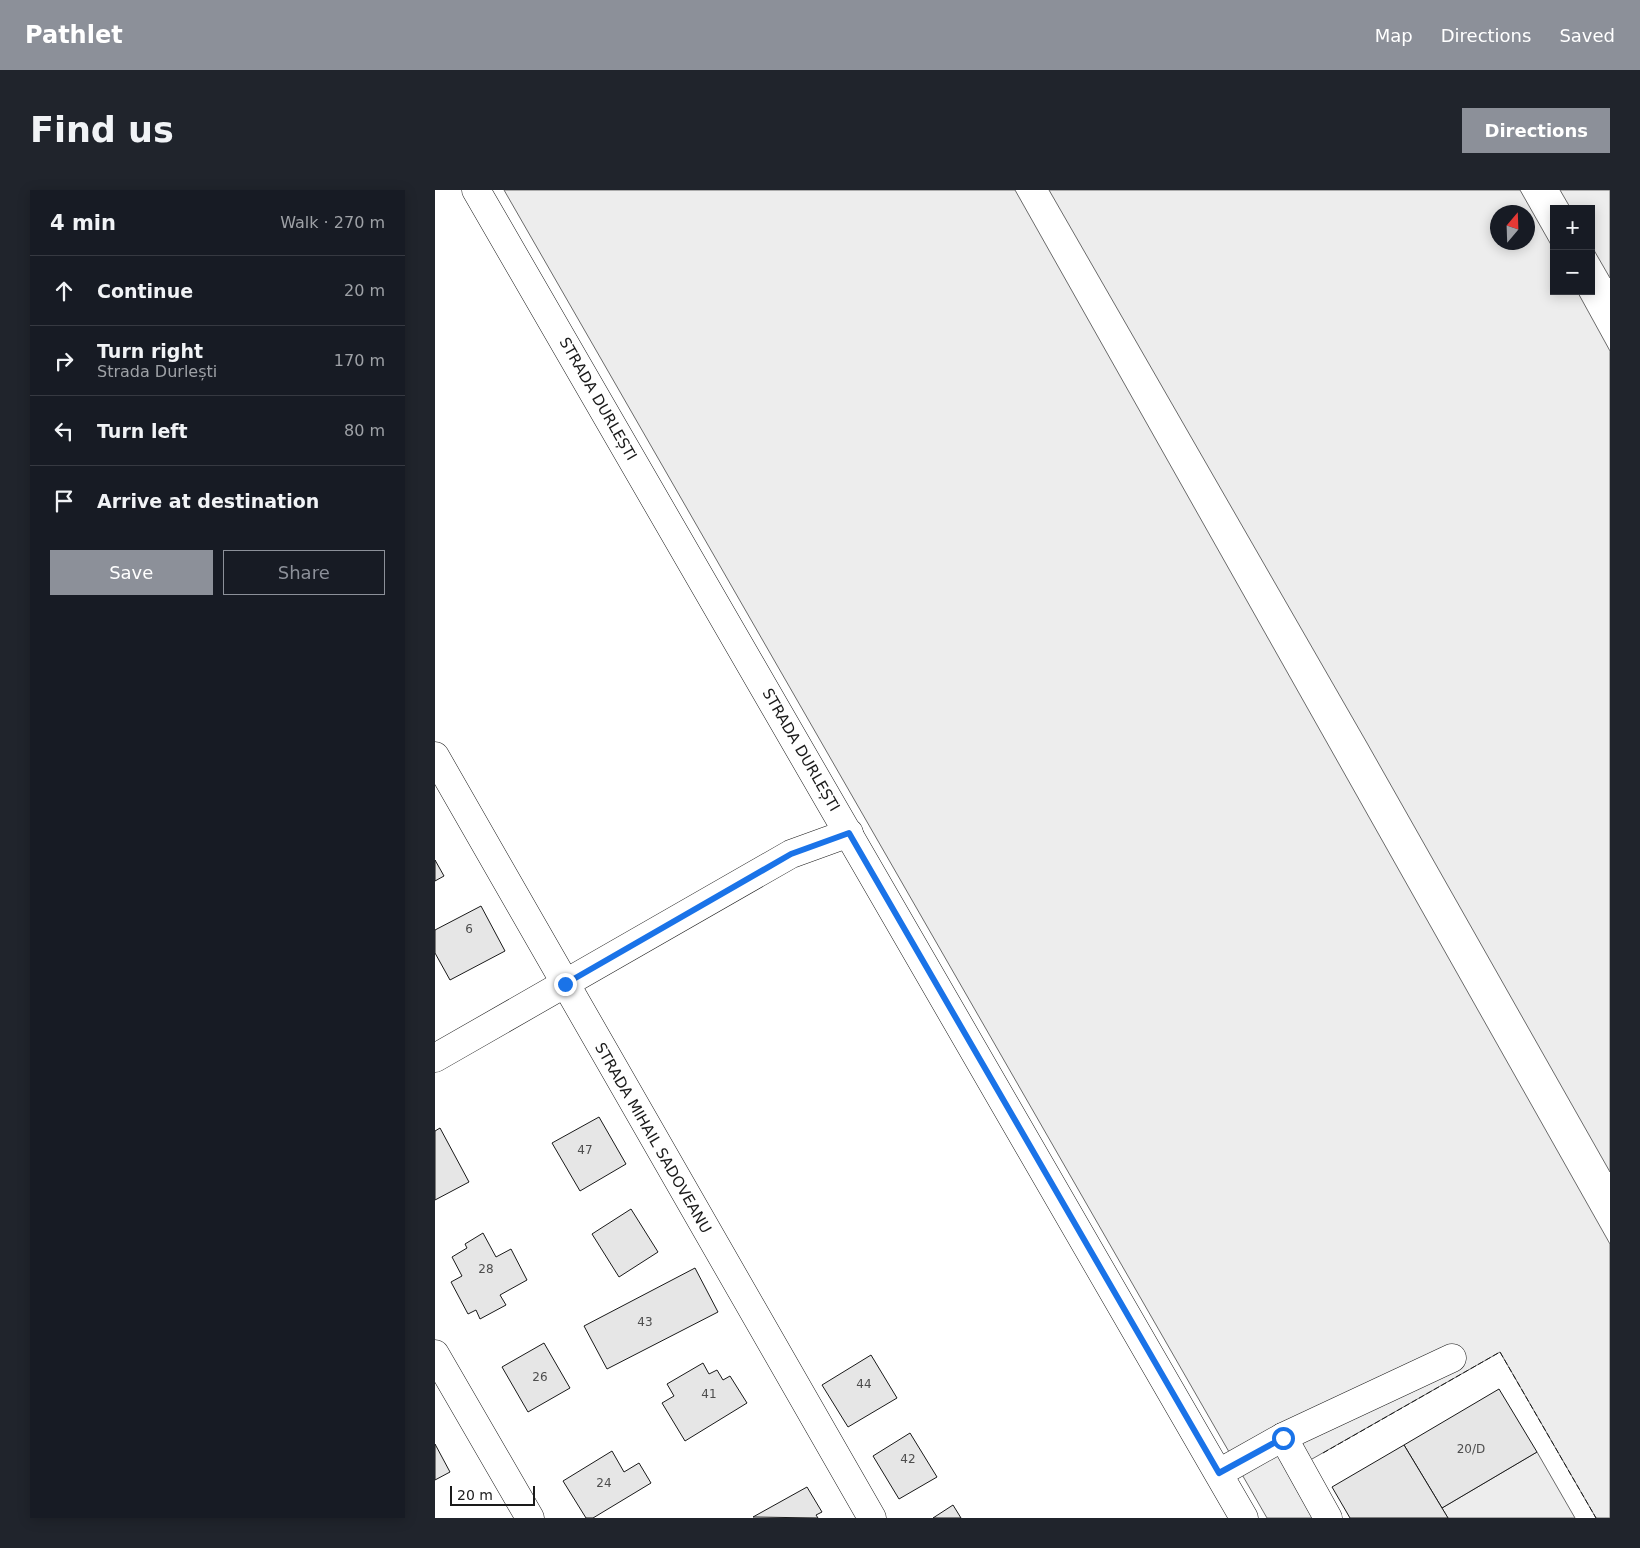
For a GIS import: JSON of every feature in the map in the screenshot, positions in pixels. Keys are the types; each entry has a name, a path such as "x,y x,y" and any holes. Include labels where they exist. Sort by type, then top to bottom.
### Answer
{"street":[{"name":"STRADA DURLEȘTI","path":"476,190 1244,1518"},
{"name":"STRADA MIHAIL SADOVEANU","path":"435,756 872,1518"},
{"path":"435,1058 791,854 849,833"},
{"path":"435,1354 530,1518"},
{"path":"1219,1473 1283,1438 1452,1358"},
{"path":"1283,1438 1328,1518"}],"shaded area":[{"path":"504,190 1015,190 1610,1244 1610,1518 1596,1518 1500,1352 1305,1463 1337,1518 1267,1518"},
{"path":"1049,190 1520,190 1528,205 1490,205 1490,250 1535,250 1535,216 1550,243 1550,295 1579,295 1610,351 1610,1172 1367,743"},
{"path":"1560,190 1610,190 1610,278 1595,252 1595,205 1569,205"},
{"path":"1537,1452 1575,1518 1448,1518 1442,1508"}],"building":[{"path":"435,860 444,876 435,881"},
{"path":"481,906 505,951 450,980 435,953 435,930"},
{"path":"599,1117 626,1164 580,1191 552,1143"},
{"path":"440,1128 469,1182 435,1200 435,1131"},
{"path":"631,1209 658,1252 619,1277 592,1234"},
{"path":"483,1233 496,1257 511,1249 527,1280 500,1295 506,1305 480,1319 476,1310 468,1314 451,1282 462,1276 452,1257 467,1248 465,1244"},
{"path":"695,1268 718,1312 607,1369 584,1326"},
{"path":"544,1343 570,1388 528,1412 502,1367"},
{"path":"871,1355 897,1398 848,1427 822,1385"},
{"path":"703,1363 709,1374 717,1370 723,1380 730,1376 747,1403 685,1441 662,1403 674,1396 667,1384"},
{"path":"1499,1389 1537,1452 1442,1508 1404,1445"},
{"path":"910,1433 937,1477 899,1499 873,1456"},
{"path":"435,1444 450,1472 435,1480"},
{"path":"1404,1445 1448,1518 1350,1518 1332,1487"},
{"path":"612,1451 624,1472 639,1463 651,1483 593,1518 586,1518 563,1481"},
{"path":"807,1487 822,1512 816,1515 818,1518 753,1517"},
{"path":"953,1505 961,1518 933,1518"}],"fence":[{"path":"1323,1453 1500,1352 1596,1518"}],"route":[{"path":"565,984 791,854 849,833 1219,1473 1283,1438"}]}
